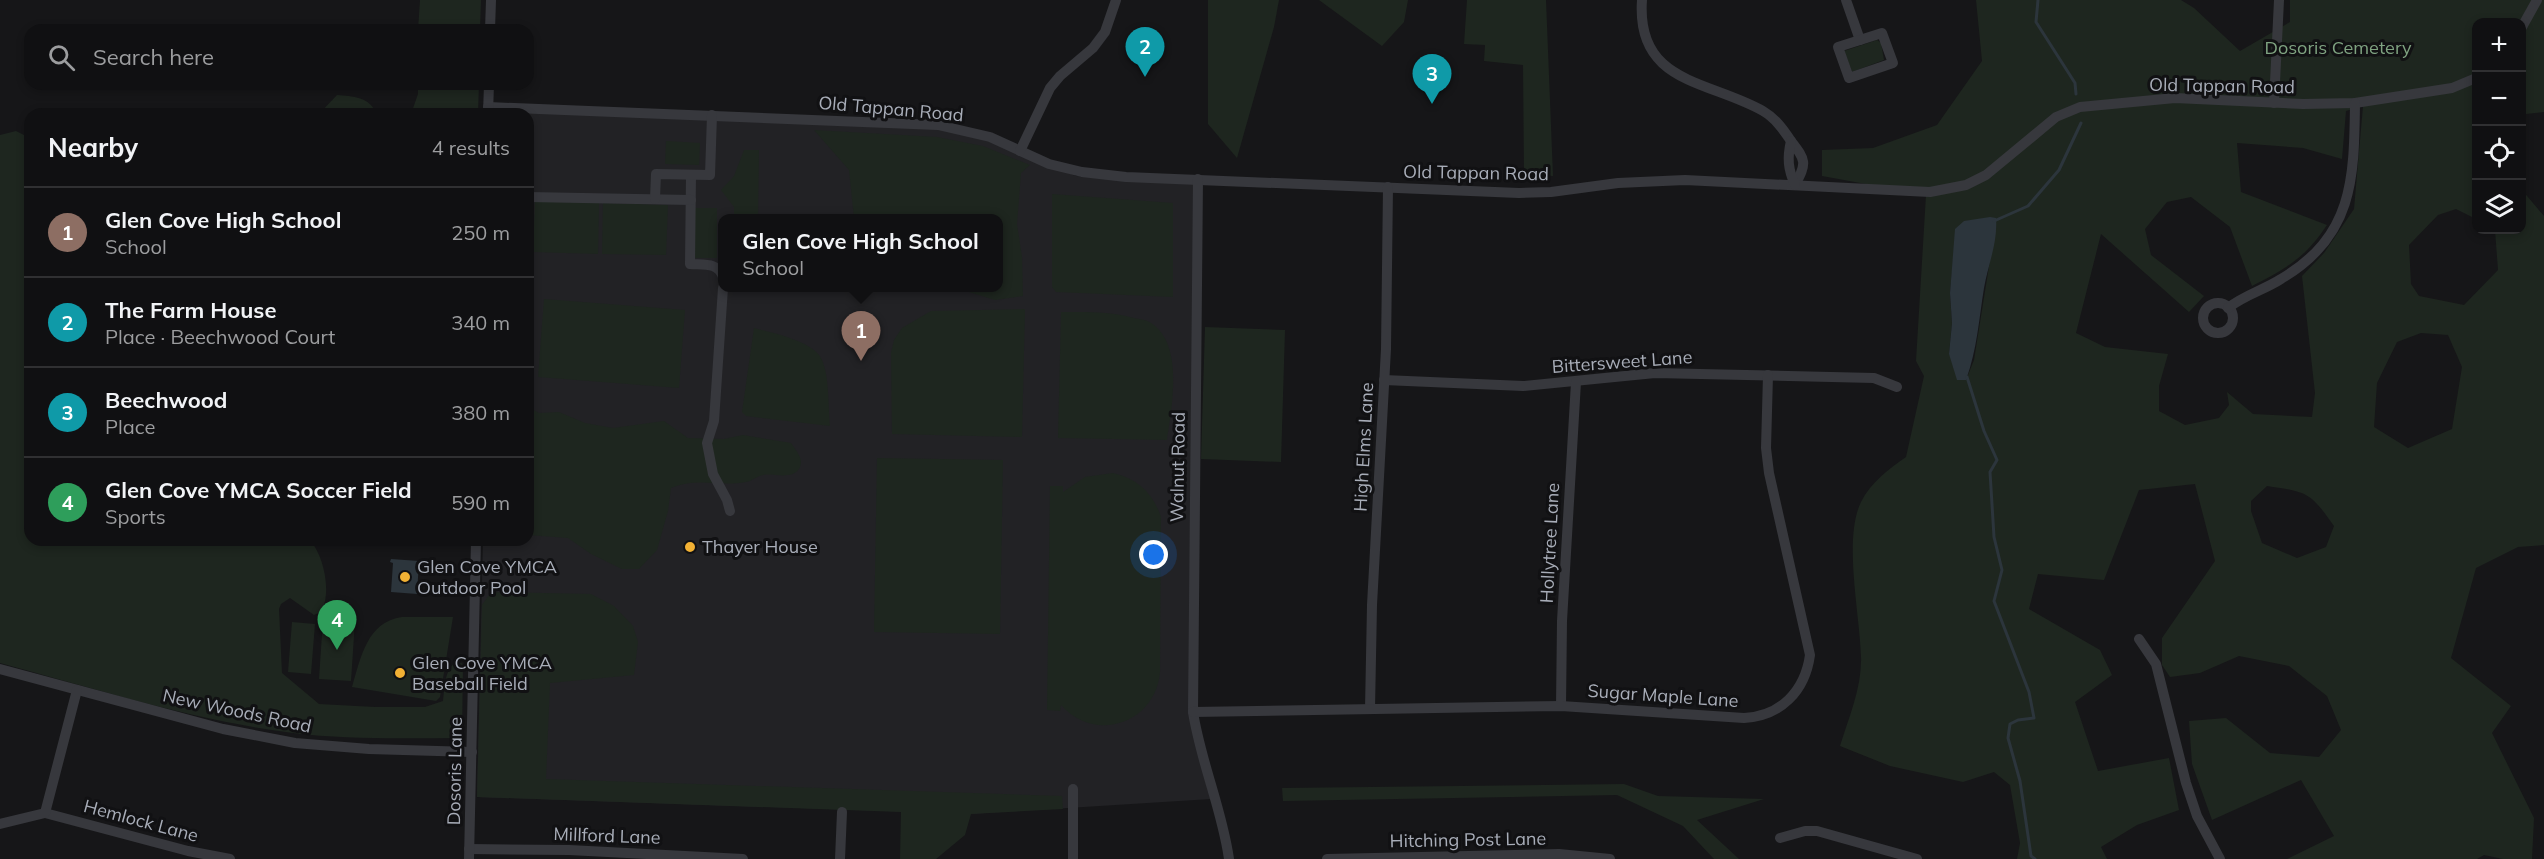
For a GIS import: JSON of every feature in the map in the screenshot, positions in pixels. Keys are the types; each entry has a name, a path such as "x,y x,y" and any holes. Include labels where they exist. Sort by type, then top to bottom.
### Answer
{"street":[{"path":"490,24 491,0"},
{"path":"1020,151 1050,88 1060,76 1094,48 1105,32 1116,0"},
{"path":"1642,0 1640,17 1644,37 1655,56 1670,71 1688,82 1763,111 1780,125 1791,141 1788,155 1789,170 1796,186"},
{"path":"1846,0 1860,40"},
{"path":"2274,103 2279,0"},
{"path":"2526,19 2536,0"},
{"path":"1882,33 1893,63 1849,78 1838,47 1860,40 1882,33"},
{"name":"Old Tappan Road","path":"534,112 712,115 938,125 978,133 1049,164 1082,172 1126,177 1519,193 1551,192 1646,181 1930,192 1966,184 1986,175 2056,117 2080,107 2175,98 2274,103 2355,103 2452,88 2472,80"},
{"path":"488,108 489,90"},
{"path":"2228,308 2300,266 2321,247 2337,224 2352,182 2355,103"},
{"path":"655,199 656,174 710,175 712,115"},
{"path":"692,175 690,264 718,268"},
{"name":"Walnut Road","path":"1198,179 1193,712 1197,740 1226,837 1229,859"},
{"name":"High Elms Lane","path":"1370,709 1372,605 1384,380 1388,187"},
{"path":"534,197 691,200"},
{"path":"723,292 714,421 707,443 713,474 727,500 730,511"},
{"name":"Bittersweet Lane","path":"1384,380 1523,386 1655,373 1875,378 1897,387"},
{"name":"Sugar Maple Lane","path":"1193,712 1562,706 1756,717 1784,705 1801,685 1808,671 1809,644 1769,473 1766,448 1768,375"},
{"name":"Hollytree Lane","path":"1562,706 1562,621 1576,382"},
{"name":"Dosoris Lane","path":"469,854 476,546"},
{"path":"2139,639 2156,664 2186,783 2197,816 2220,859"},
{"name":"New Woods Road","path":"0,669 224,729 295,743 369,749 472,752"},
{"path":"0,824 45,813 77,690"},
{"path":"1073,789 1073,859"},
{"path":"840,859 842,812"},
{"name":"Hemlock Lane","path":"45,813 188,851 230,859"},
{"path":"1780,838 1805,831 1817,831 1917,859"},
{"name":"Millford Lane","path":"469,854 743,859"},
{"name":"Hitching Post Lane","path":"1327,859 1559,854 1610,859"}],"shaded area":[{"path":"534,113 939,129 986,139 1076,176 1195,183 1192,713 1211,799 971,814 477,797 483,546 534,546"},
{"path":"1996,218 1996,236 1984,288 1975,346 1966,380 1957,380 1949,354 1952,323 1950,293 1955,229 1964,221"},
{"name":"Glen Cove YMCA Outdoor Pool","path":"391,559 419,561 417,594 391,592 393,563 390,562"}],"green space":[{"path":"420,0 481,0 480,24 418,24"},
{"path":"1208,0 1279,0 1274,27 1237,158 1208,124"},
{"path":"1319,0 1408,0 1404,22 1382,46"},
{"path":"1467,0 1546,0 1553,176 1524,174 1523,65 1484,61 1485,45 1464,44"},
{"name":"Dosoris Cemetery","path":"1976,0 2181,0 2194,8 2240,51 2290,22 2290,0 2544,0 2544,112 2526,114 2526,18 2472,18 2472,217 2456,209 2438,215 2409,245 2411,284 2419,296 2464,305 2498,270 2495,234 2526,234 2526,195 2544,216 2544,545 2518,547 2476,568 2451,658 2511,706 2492,733 2534,818 2532,859 2503,859 2484,855 2477,859 2287,859 2334,836 2301,780 2212,820 2192,764 2189,721 2226,718 2270,753 2319,757 2341,730 2327,696 2289,666 2239,656 2200,673 2170,677 2162,665 2162,638 2215,561 2195,484 2139,490 2104,580 2038,574 2029,609 2100,650 2112,675 2075,702 2098,771 2169,758 2179,810 2137,825 2101,847 2107,859 2017,859 2020,843 2010,785 1994,772 1963,782 1890,766 1840,746 1854,702 1861,668 1853,556 1856,518 1861,502 1870,488 1906,457 1924,376 1916,361 1926,195 1822,176 1822,150 1873,148 1937,125 1982,61","holes":["2363,106 2354,209 2324,253 2302,276 2315,393 2312,417 2253,414 2227,392 2229,405 2219,418 2185,425 2159,411 2159,386 2168,354 2105,347 2076,333 2101,234 2189,312 2204,296 2151,255 2145,229 2167,202 2191,197 2230,227 2252,286 2275,274 2303,254 2327,225 2241,192 2237,143 2303,148 2342,159 2346,111","1956,228 1990,260 1974,360 1966,380 1949,354 1952,323 1950,293","2421,333 2448,335 2462,367 2452,429 2408,448 2374,427 2377,383 2397,342","2267,486 2300,492 2319,506 2334,526 2326,547 2297,558 2262,543 2251,511 2251,501"]},
{"path":"1877,40 1881,43 1884,60 1852,72 1844,51"},
{"path":"418,90 479,90 478,108 413,108"},
{"path":"337,95 355,97 374,108 325,108"},
{"path":"814,130 937,137 983,146 1030,165 1021,173 1017,224 1022,257 1023,296 995,300 969,292 1003,292 1003,214 854,214 849,170"},
{"path":"16,131 24,135 24,546 314,546 325,575 324,604 321,612 314,615 290,598 281,604 279,609 282,673 319,704 425,707 443,701 447,674 457,661 463,664 462,738 335,737 256,728 146,703 0,663 0,135"},
{"path":"666,141 700,143 699,165 665,164"},
{"path":"744,150 759,150 758,214 734,214 734,207 721,190 734,176"},
{"path":"1052,194 1173,203 1173,297 1056,292 1052,287"},
{"path":"535,201 599,203 598,254 534,252"},
{"path":"603,203 668,205 666,255 602,254"},
{"path":"695,208 717,208 717,258 694,258"},
{"path":"544,299 685,310 679,388 538,377"},
{"path":"1025,309 1022,437 892,434 891,353 894,340 902,328 931,311"},
{"path":"1061,312 1116,314 1149,322 1161,333 1168,346 1173,377 1167,440 1058,438"},
{"path":"1205,327 1285,330 1281,462 1201,459"},
{"path":"754,328 798,341 819,355 823,361 827,379 830,426 746,416 742,412"},
{"path":"534,410 539,413 559,412 585,423 613,428 664,421 688,438 724,439 743,435 791,443 799,455 801,465 792,474 763,475 746,482 727,484 691,483 671,488 668,511 657,550 639,569 622,569 591,554 568,538 534,535"},
{"path":"877,458 1003,460 1000,634 874,632"},
{"path":"1113,473 1130,479 1143,488 1154,501 1161,517 1160,672 1156,690 1148,704 1136,715 1122,722 1106,725 1090,723 1075,717 1061,705 1060,711 1047,710 1050,486 1063,486 1063,492 1085,477"},
{"path":"491,592 591,594 614,606 633,626 638,642 634,675 550,683 546,779 1062,796 1063,809 971,814 965,835 936,859 900,859 901,812 477,797 482,605"},
{"name":"Glen Cove YMCA Baseball Field","path":"402,617 453,617 440,697 436,701 352,687 363,653 373,633 390,620"},
{"path":"323,619 355,621 351,681 319,679"},
{"path":"292,622 315,624 311,674 288,672"},
{"path":"1624,784 1658,796 1764,799 1697,820 1739,859 1714,859 1683,826 1617,795 1283,801 1282,788"}],"waterway":[{"path":"2038,0 2036,22 2075,83 2076,94"},
{"path":"1994,221 2028,206 2059,170 2081,123"},
{"path":"1967,377 1984,431 1997,460 1990,472 1994,537 2002,570 1994,601 2029,692 2034,718 2018,720 2010,724 2008,738 2020,781 2031,856 2035,859"}],"place":[{"name":"The Farm House","path":"1145,77"},
{"name":"Beechwood","path":"1432,104"},
{"name":"Glen Cove High School","path":"861,361"},
{"name":"Thayer House","path":"690,547"},
{"name":"Glen Cove YMCA Outdoor Pool","path":"405,577"},
{"name":"Glen Cove YMCA Soccer Field","path":"337,650"},
{"name":"Glen Cove YMCA Baseball Field","path":"400,673"}]}
